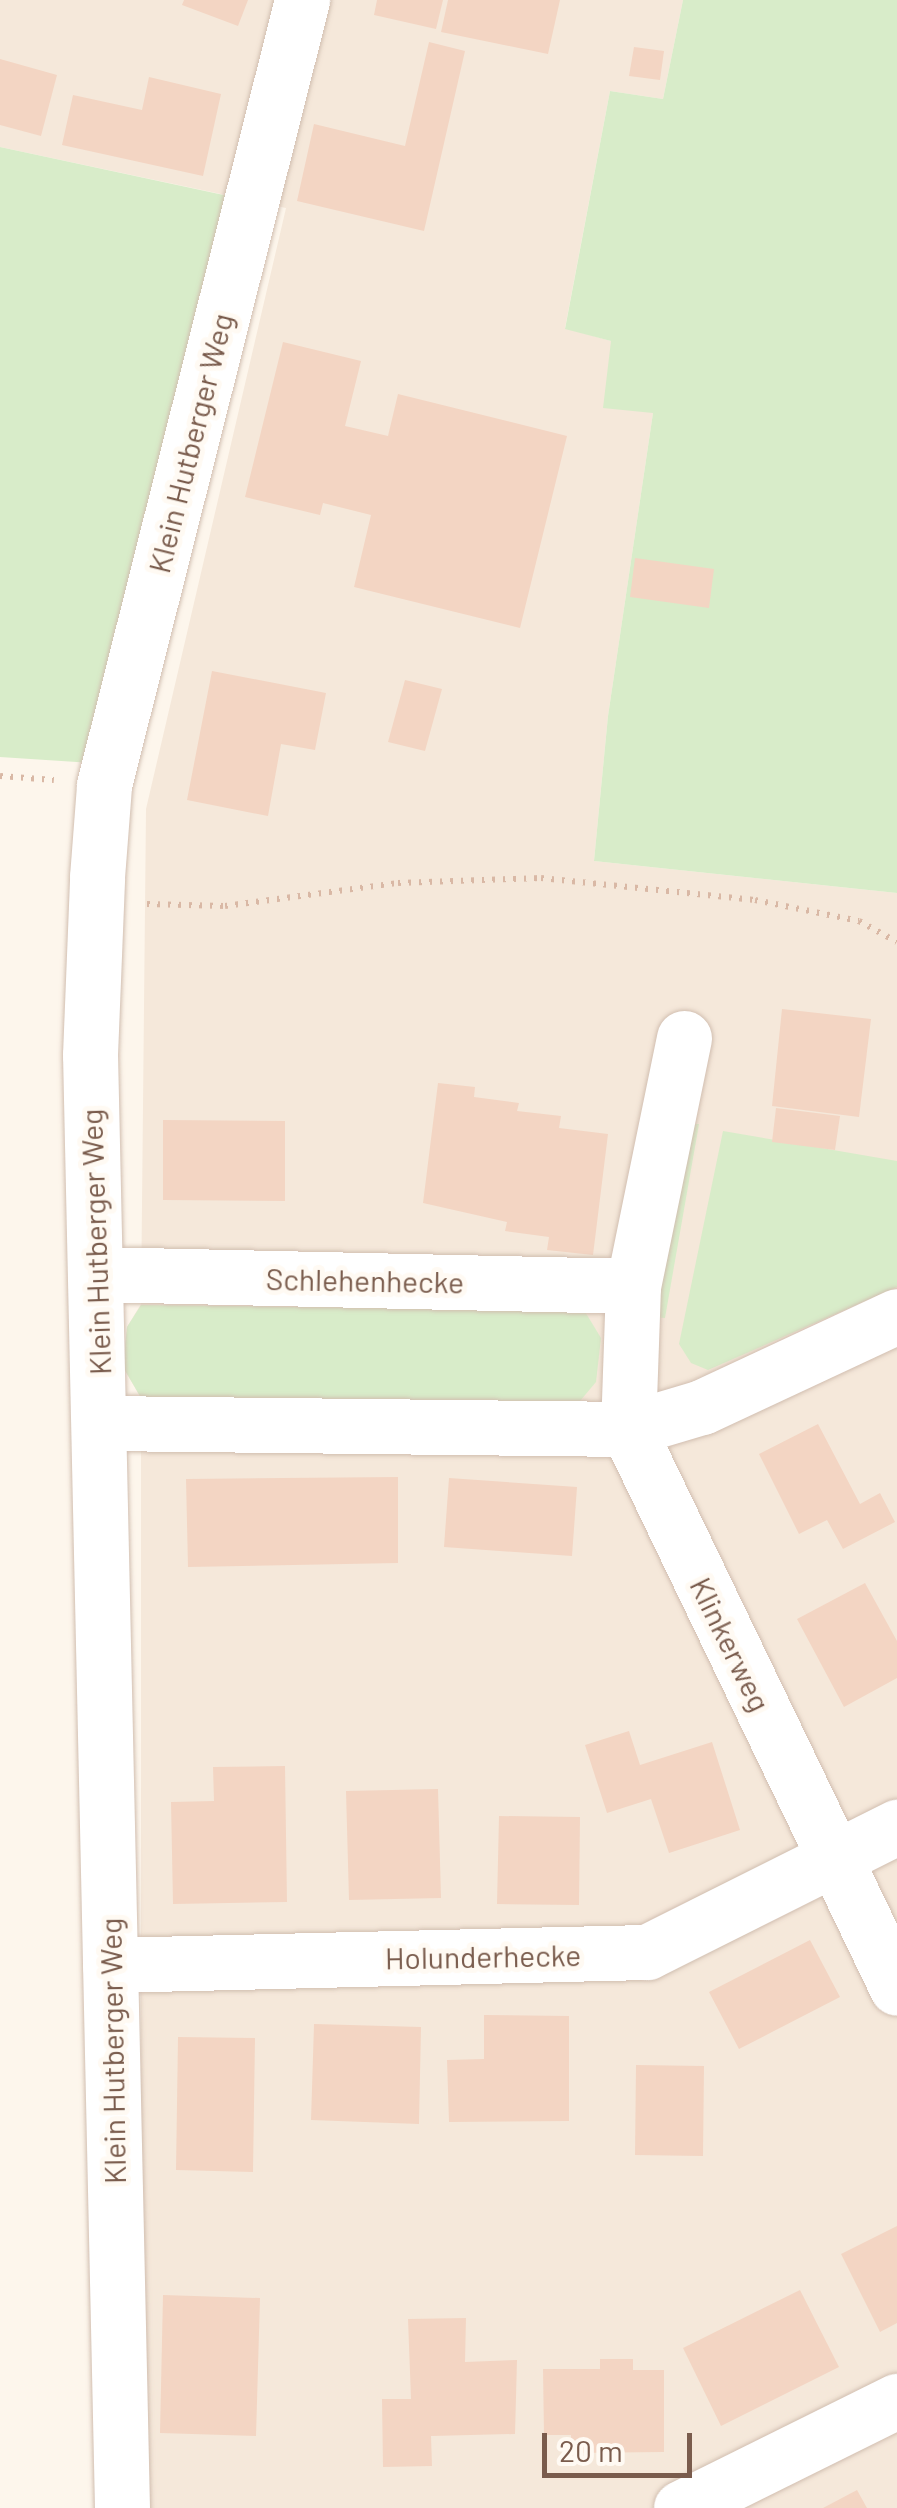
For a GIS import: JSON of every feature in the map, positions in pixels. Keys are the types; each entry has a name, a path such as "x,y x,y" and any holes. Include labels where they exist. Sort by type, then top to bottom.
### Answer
{"street":[{"name":"Klein Hutberger Weg","path":"122,2508 90,1055 104,784 302,0"},
{"name":"Klinkerweg","path":"684,1038 633,1286 628,1429 897,1988"},
{"name":"Schlehenhecke","path":"96,1274 633,1286"},
{"path":"101,1423 628,1429 702,1406 897,1316"},
{"path":"835,1859 897,1828"},
{"name":"Holunderhecke","path":"110,1966 647,1952 835,1859"},
{"path":"681,2508 897,2401"}],"path":[{"path":"96,900 225,906 398,882 541,878 755,900 859,921 897,942"}],"shaded area":[{"path":"0,0 683,0 663,99 610,91 565,328 611,341 653,413 608,716 594,861 897,893 897,2508 141,2508 141,1398 123,1367 127,1327 141,1304 146,809 286,208 0,147"}],"green space":[{"path":"683,0 897,0 897,893 594,861 608,716 653,413 603,408 611,341 565,329 610,91 663,99"},
{"path":"0,147 247,200 92,763 0,757"},
{"path":"689,1124 699,1124 665,1318 653,1317"},
{"path":"723,1131 897,1161 897,1287 708,1370 691,1363 679,1344"},
{"path":"141,1305 584,1310 601,1338 596,1382 575,1407 141,1398 123,1367 127,1327"}],"building":[{"path":"184,0 248,0 238,26 182,5"},
{"path":"377,0 443,0 436,29 374,15"},
{"path":"448,0 560,0 548,54 441,32"},
{"path":"429,42 465,51 424,231 297,201 314,124 405,146"},
{"path":"634,47 664,51 660,80 629,76"},
{"path":"0,59 57,75 41,136 0,125"},
{"path":"149,77 221,94 203,176 62,145 73,95 142,110"},
{"path":"283,342 361,361 345,426 388,436 398,394 567,436 520,628 354,587 371,515 323,503 320,515 245,497"},
{"path":"635,558 714,569 709,608 630,597"},
{"path":"212,671 326,693 315,750 281,744 268,816 187,800"},
{"path":"405,680 442,689 425,751 388,742"},
{"path":"782,1009 871,1019 859,1117 772,1106"},
{"path":"438,1083 475,1087 474,1097 519,1103 517,1111 561,1116 559,1128 608,1134 593,1255 547,1250 549,1237 505,1231 507,1222 423,1203"},
{"path":"776,1108 840,1116 835,1150 772,1142"},
{"path":"163,1120 285,1121 285,1201 163,1200"},
{"path":"818,1424 860,1504 880,1493 895,1522 843,1549 827,1520 799,1534 759,1454"},
{"path":"398,1477 398,1563 188,1567 186,1479"},
{"path":"449,1478 577,1487 572,1556 444,1547"},
{"path":"865,1583 897,1641 897,1678 844,1707 797,1619"},
{"path":"629,1731 640,1765 712,1742 740,1830 669,1853 651,1799 607,1813 585,1745"},
{"path":"285,1766 287,1902 173,1904 171,1802 214,1801 213,1767"},
{"path":"438,1789 441,1898 349,1900 346,1791"},
{"path":"499,1816 580,1817 579,1905 497,1904"},
{"path":"810,1940 840,1997 739,2049 709,1992"},
{"path":"484,2015 569,2016 569,2121 449,2122 447,2060 484,2059"},
{"path":"314,2024 421,2027 419,2124 311,2120"},
{"path":"178,2037 255,2038 253,2172 176,2170"},
{"path":"636,2065 704,2066 703,2156 635,2155"},
{"path":"897,2226 897,2323 880,2332 841,2254"},
{"path":"800,2290 839,2367 721,2426 683,2348"},
{"path":"163,2295 260,2298 256,2436 160,2433"},
{"path":"466,2318 465,2362 517,2360 515,2434 431,2436 432,2466 383,2467 382,2399 411,2399 408,2319"},
{"path":"600,2359 633,2359 633,2370 664,2370 664,2452 571,2453 571,2435 544,2435 543,2369 600,2369"},
{"path":"857,2490 867,2508 823,2508"}]}
